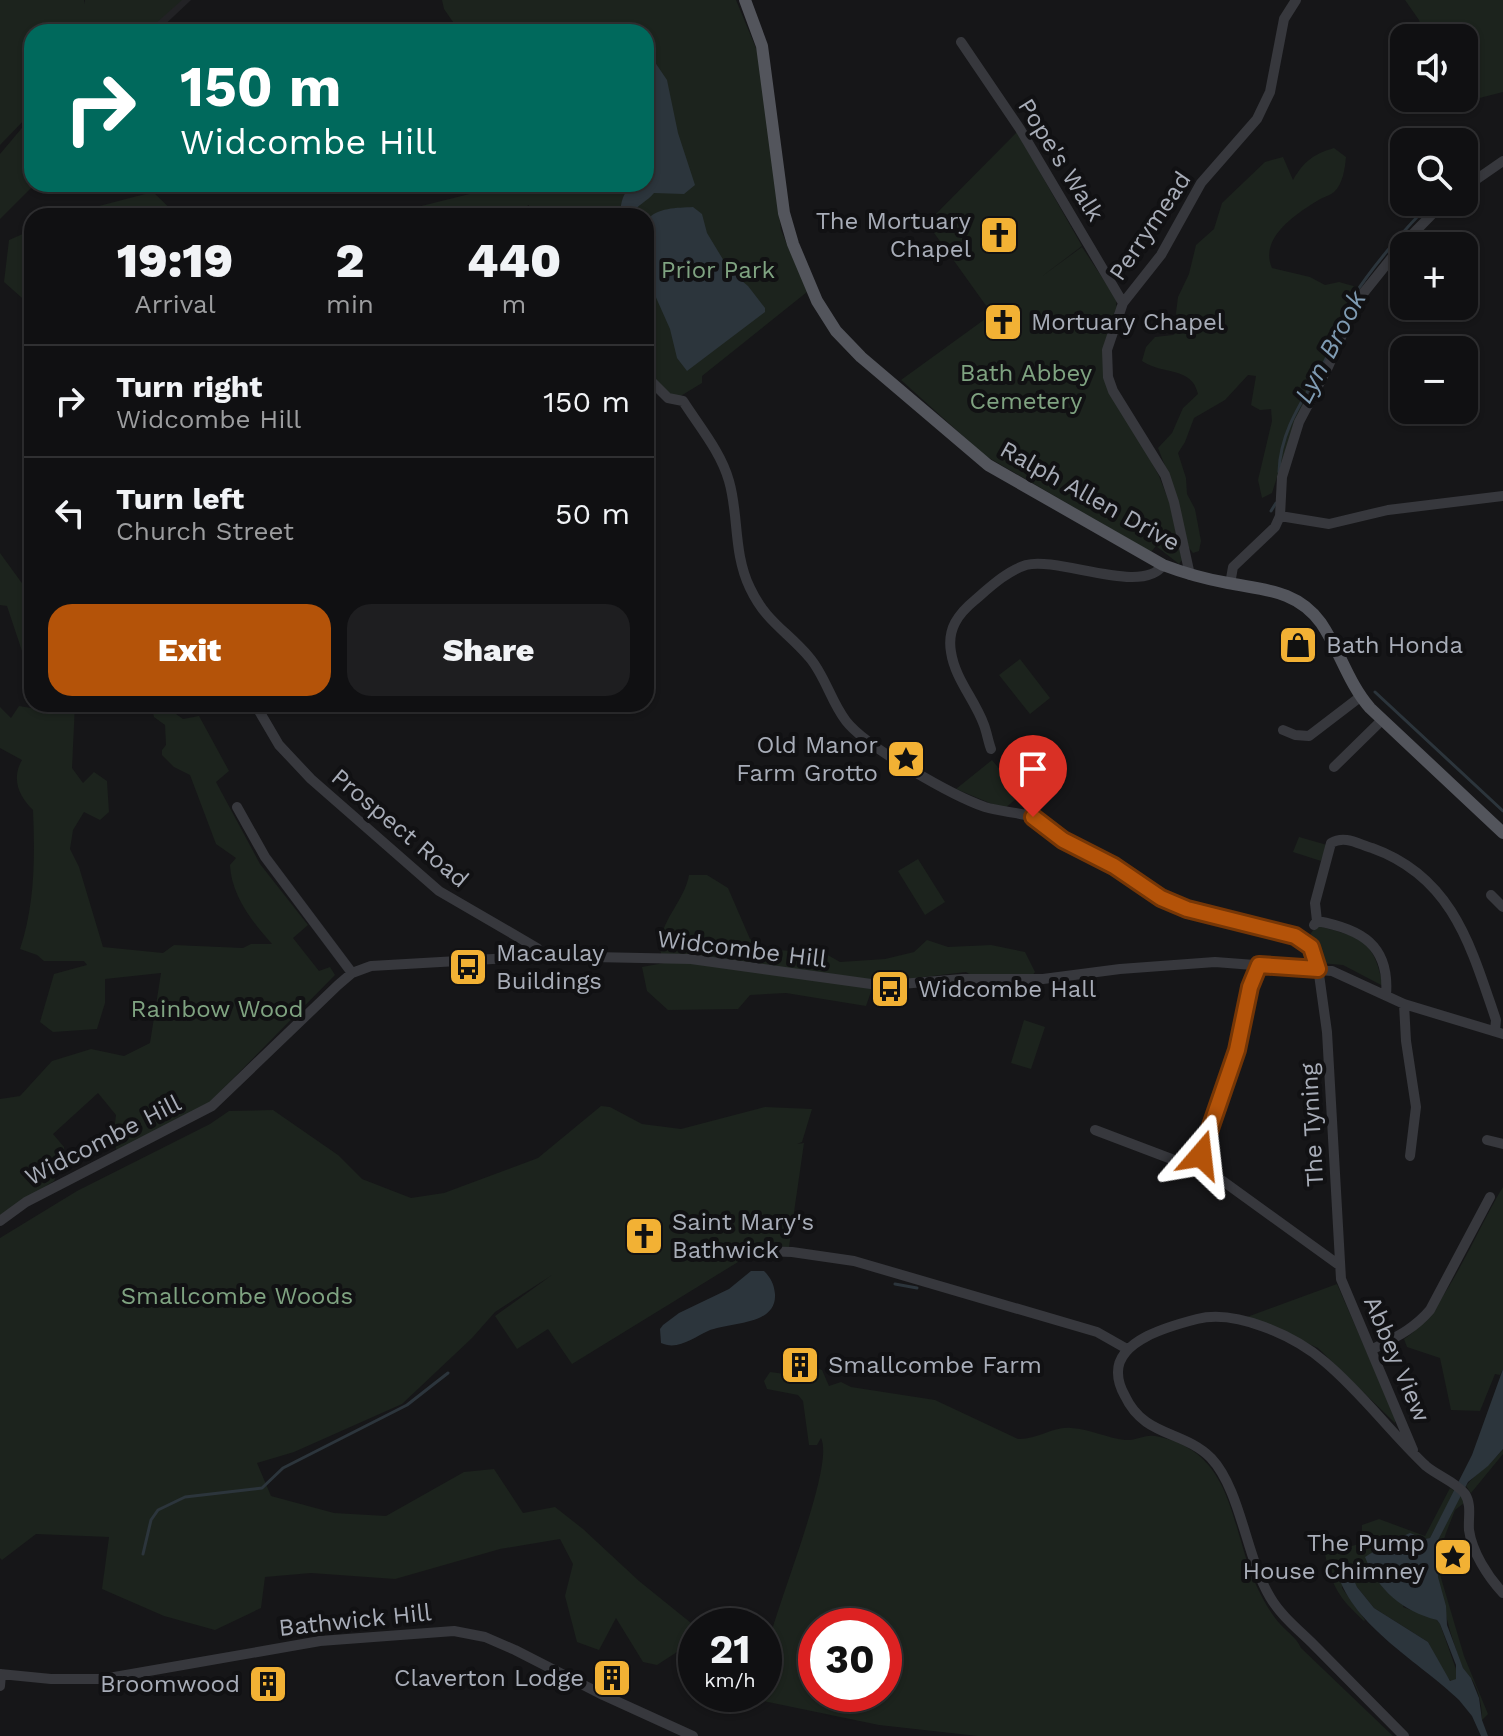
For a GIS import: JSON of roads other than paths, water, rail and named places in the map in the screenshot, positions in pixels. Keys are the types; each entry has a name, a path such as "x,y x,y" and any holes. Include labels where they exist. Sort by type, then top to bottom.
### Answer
{"main road":[{"name":"Ralph Allen Drive","path":"745,0 756,27 766,67 784,213 793,244 817,301 836,331 861,357 988,465 1163,565 1230,584 1273,589 1305,607 1321,623 1360,697 1503,833"}],"street":[{"name":"Perrymead","path":"1190,575 1165,475 1113,391 1108,377 1107,350 1123,303 1161,255 1201,183 1257,119 1270,92 1284,19 1296,0"},
{"name":"Pope's Walk","path":"961,42 1020,129 1123,303"},
{"path":"1478,178 1503,161"},
{"path":"1230,584 1233,567 1275,527 1280,516 1282,477 1299,422 1357,301 1402,245 1430,216"},
{"path":"654,384 668,398 683,401 723,463 730,483 735,538 749,587 766,617 812,659 845,720 863,738 973,801 1033,817 1063,840 1114,866 1161,898 1187,909 1295,936 1311,947 1318,969"},
{"path":"1280,516 1329,524 1388,510 1503,496"},
{"path":"991,749 984,724 954,668 950,651 954,622 967,607 1000,580 1025,565 1044,564 1123,577 1159,571 1163,565"},
{"path":"1283,730 1309,736 1360,697"},
{"name":"Prospect Road","path":"260,712 279,745 334,800 439,891 537,948 543,956"},
{"path":"1334,767 1382,720"},
{"path":"1027,804 1033,817"},
{"path":"237,807 265,857 352,973"},
{"path":"1386,995 1385,969 1373,945 1346,926 1316,923 1315,903 1331,843 1336,840 1346,840 1392,856 1406,864 1440,895 1456,915 1499,1032"},
{"path":"1491,895 1503,907"},
{"name":"Widcombe Hill","path":"0,1221 26,1202 212,1106 352,973 382,965 543,956 691,959 844,981 901,984 973,979 1030,980 1204,963 1259,965 1318,969 1343,975 1404,1004 1499,1032"},
{"path":"1259,965 1250,987 1237,1050 1202,1149 1202,1160 1209,1171 1339,1265"},
{"name":"The Tyning","path":"1318,969 1327,1032 1341,1279"},
{"path":"1404,1004 1416,1107 1410,1156"},
{"path":"1095,1130 1182,1163 1202,1160"},
{"path":"1487,1140 1503,1144"},
{"path":"1371,1350 1418,1325 1430,1310 1490,1197"},
{"path":"734,1250 792,1252 854,1261 1097,1332 1127,1349"},
{"name":"Abbey View","path":"1341,1279 1416,1455"},
{"path":"1404,1736 1271,1599 1256,1568 1224,1479 1212,1460 1191,1444 1149,1426 1137,1415 1126,1401 1118,1376 1121,1356 1127,1349 1156,1334 1201,1318 1229,1317 1258,1325 1299,1344 1323,1360 1427,1467 1465,1495 1475,1551 1503,1593"},
{"name":"Bathwick Hill","path":"0,1674 51,1679 103,1679 320,1641 454,1631 485,1637 515,1650 693,1736"},
{"path":"0,1674 0,1686"}],"waterway":[{"name":"Lyn Brook","path":"1279,472 1288,429 1323,365 1348,305 1390,247 1419,216"},
{"name":"Lyn Brook","path":"1271,511 1276,503"},
{"name":"Lyn Brook","path":"1375,692 1503,811"},
{"path":"895,1284 917,1288"},
{"path":"143,1554 151,1520 158,1510 185,1497 262,1488 283,1468 407,1405 448,1373"}],"place":[{"name":"The Mortuary Chapel","path":"999,235"},
{"name":"Mortuary Chapel","path":"1003,322"},
{"name":"Bath Honda","path":"1298,645"},
{"name":"Old Manor Farm Grotto","path":"906,759"},
{"name":"Macaulay Buildings","path":"468,967"},
{"name":"Widcombe Hall","path":"890,989"},
{"name":"Saint Mary's Bathwick","path":"644,1236"},
{"name":"Smallcombe Farm","path":"800,1365"},
{"name":"The Pump House Chimney","path":"1453,1557"},
{"name":"Claverton Lodge","path":"612,1678"},
{"name":"Broomwood","path":"268,1684"}],"park label":[{"name":"Prior Park","path":"718,270"},
{"name":"Bath Abbey Cemetery","path":"1026,387"},
{"name":"Rainbow Wood","path":"217,1009"},
{"name":"Smallcombe Woods","path":"237,1296"}]}
